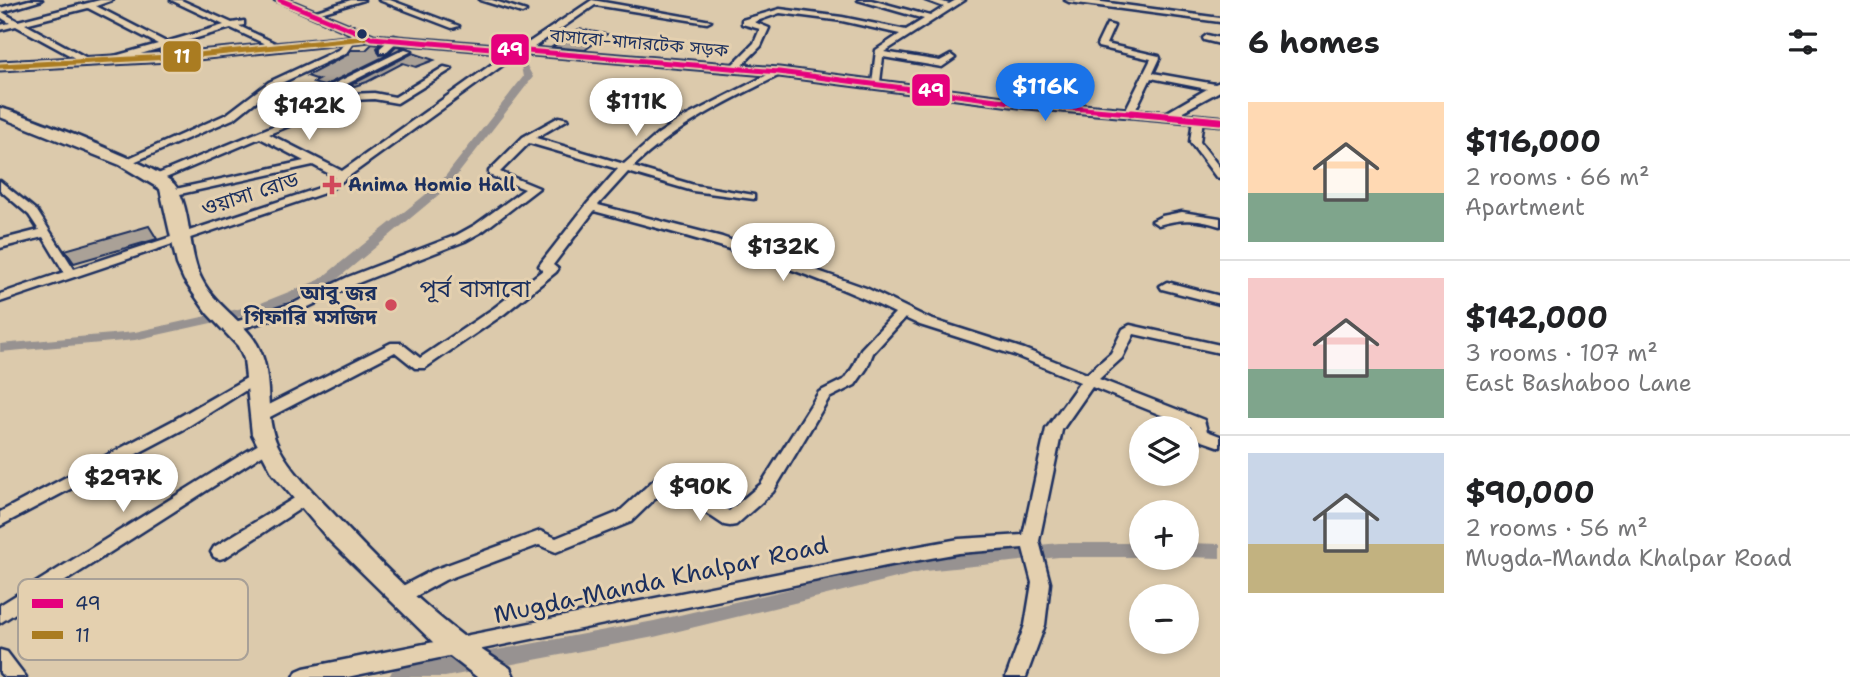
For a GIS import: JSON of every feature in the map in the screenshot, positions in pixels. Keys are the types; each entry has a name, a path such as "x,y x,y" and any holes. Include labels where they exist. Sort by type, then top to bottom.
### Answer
{"street":[{"path":"0,12 38,0"},
{"path":"0,28 110,0"},
{"path":"175,0 279,47"},
{"name":"বাসাবো-মাদারটেক সড়ক","path":"280,0 372,38 779,72 875,82 957,95 1220,121"},
{"path":"314,13 360,0"},
{"path":"383,0 455,26"},
{"path":"484,0 522,12"},
{"path":"862,0 932,19"},
{"path":"929,0 951,7"},
{"path":"875,82 880,50 961,0"},
{"path":"1069,0 1220,20"},
{"path":"596,1 707,21"},
{"name":"ওয়াসা রোড","path":"0,298 323,190 596,1"},
{"path":"88,5 188,56"},
{"path":"733,69 758,44 765,28 745,22 780,11 842,19 908,33"},
{"path":"0,12 84,60"},
{"path":"666,25 677,16"},
{"path":"114,59 241,23"},
{"path":"1110,26 1101,45 1156,58 1129,113"},
{"path":"0,66 188,56 372,38"},
{"path":"397,38 383,50 407,52 314,96 329,99 374,96 397,100 447,69"},
{"path":"1207,38 1220,41"},
{"path":"125,162 231,116 272,84 344,51 352,39"},
{"path":"880,54 942,65 951,58"},
{"path":"261,415 396,346 420,365 499,311 552,269 545,266 591,206 627,167 682,122 779,72"},
{"path":"1149,75 1219,87"},
{"path":"1168,116 1219,87"},
{"path":"0,112 125,162 157,178 171,193 194,284 249,347 257,377 267,444 306,496 400,596 462,651 495,675"},
{"path":"224,320 299,306 353,279 479,228 533,188 493,174 527,139 564,119"},
{"path":"1198,119 1195,142 1218,170"},
{"path":"157,178 285,124"},
{"path":"262,135 342,176"},
{"path":"527,139 694,188 750,197"},
{"path":"171,193 313,162"},
{"path":"0,184 33,213 71,274"},
{"path":"591,206 718,240 861,291 925,322 1006,347 1198,424 1200,434 1220,442"},
{"path":"1158,221 1170,216 1195,215 1220,222"},
{"path":"0,244 46,232"},
{"path":"1167,286 1220,300"},
{"path":"400,596 484,556 540,538 556,545 625,517 663,481 672,482 730,520 768,488 824,395 850,382 860,368 866,352 904,311"},
{"path":"1016,677 1034,625 1041,583 1032,551 1054,429 1090,379 1117,355 1133,328 1220,349"},
{"path":"0,520 178,425 257,377"},
{"path":"56,579 267,444"},
{"path":"220,552 306,496"},
{"name":"Mugda-Manda Khalpar Road","path":"304,677 462,651 886,559 959,546 1032,551"},
{"path":"0,615 18,603"},
{"path":"0,658 16,677"}],"building":[{"path":"579,29 607,34 585,50 552,47"},
{"path":"372,44 380,45 377,48 380,55 388,54 396,46 404,47 324,86 313,83 319,80 307,76 347,55 351,50 366,50"},
{"path":"413,53 434,60 416,67 403,63 367,82 339,91"},
{"path":"149,226 157,239 74,263 65,250"}],"waterway":[{"path":"0,348 135,336 260,308 324,283 444,185 528,77 524,68"},
{"path":"399,677 654,629 925,564 1059,550 1129,550"},
{"path":"1199,550 1220,551"}],"transit line":[{"name":"49","path":"280,0 372,38 779,72 875,82 1027,104 1220,121"},
{"name":"11","path":"0,66 188,56 364,38"}],"place":[{"name":"Anima Homio Hall","path":"332,185"},
{"name":"আবু জর গিফারি মসজিদ","path":"391,305"}],"district":[{"name":"পূর্ব বাসাবো","path":"475,289"}]}
